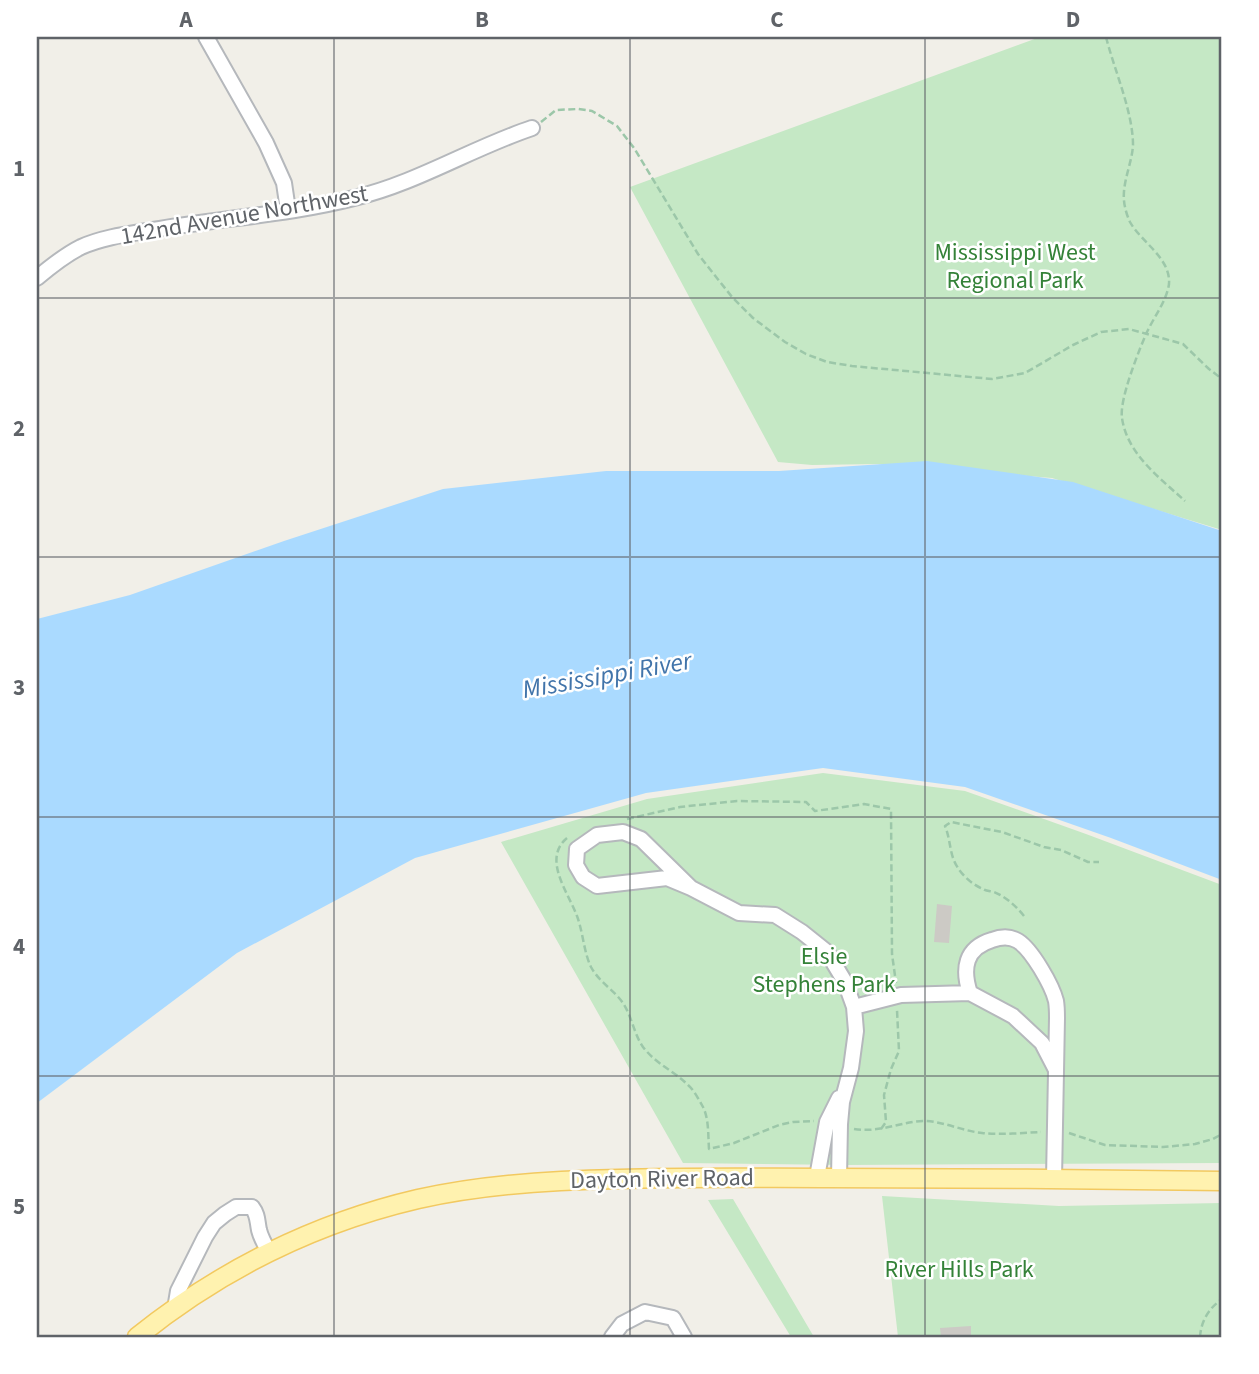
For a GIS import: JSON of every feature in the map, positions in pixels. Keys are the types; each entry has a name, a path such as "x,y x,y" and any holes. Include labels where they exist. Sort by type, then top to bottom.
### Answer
{"main road":[{"name":"Dayton River Road","path":"137,1337 175,1309 242,1267 313,1232 419,1199 477,1188 535,1182 675,1177 1222,1181"}],"street":[{"path":"206,37 266,144 284,183 288,210"},
{"name":"142nd Avenue Northwest","path":"37,278 56,262 97,241 354,198 387,189 503,138 533,128"},
{"path":"691,888 641,839 623,832 597,835 577,849 576,865 583,877 597,886 667,878 739,914 775,915 827,951 845,982 854,1007 856,1031 848,1081 817,1177"},
{"path":"970,993 965,980 969,956 985,942 1004,937 1019,942 1034,958 1048,983 1056,1003 1054,1179"},
{"path":"854,1007 901,995 970,993 1013,1016 1042,1043 1056,1070"},
{"path":"833,1123 839,1178"},
{"path":"175,1309 178,1291 205,1237 225,1214 236,1208 253,1207 258,1214 259,1229 269,1252"},
{"path":"612,1337 622,1324 645,1312 673,1318 684,1337"}],"path":[{"path":"1106,37 1131,123 1133,146 1124,205 1130,223 1160,257 1168,273 1169,284 1146,334 1126,389 1122,418 1136,453 1185,501"},
{"path":"533,128 561,109 592,111 617,126 634,148 698,254 732,298 785,342 827,362 992,379 1024,373 1101,332 1129,329 1183,344 1222,379"},
{"path":"1024,916 1006,898 983,889 958,869 951,857 950,838 945,826 951,822 1002,832 1061,850 1088,862 1099,862"},
{"path":"709,1149 793,1122 833,1123 866,1130 926,1121 980,1133 1055,1131 1067,1132 1105,1145 1163,1147 1195,1144 1222,1134"},
{"path":"1200,1337 1205,1317 1222,1299"}],"green space":[{"name":"Mississippi West Regional Park","path":"1040,37 1222,37 1222,530 1052,478 878,464 812,465 778,462 630,187"},
{"name":"Elsie Stephens Park","path":"823,773 965,791 1222,885 1222,1163 683,1163 501,842 647,799"},
{"name":"River Hills Park","path":"882,1196 1059,1206 1222,1203 1222,1337 898,1337"},
{"path":"733,1199 814,1337 791,1337 708,1200"}],"water":[{"name":"Mississippi River","path":"927,461 1073,482 1222,531 1222,880 965,787 823,768 646,793 415,858 237,953 37,1103 37,619 130,595 443,489 606,471 779,471"}],"building":[{"path":"937,904 952,906 949,943 934,942"},
{"path":"971,1326 971,1337 941,1337 940,1328"}]}
